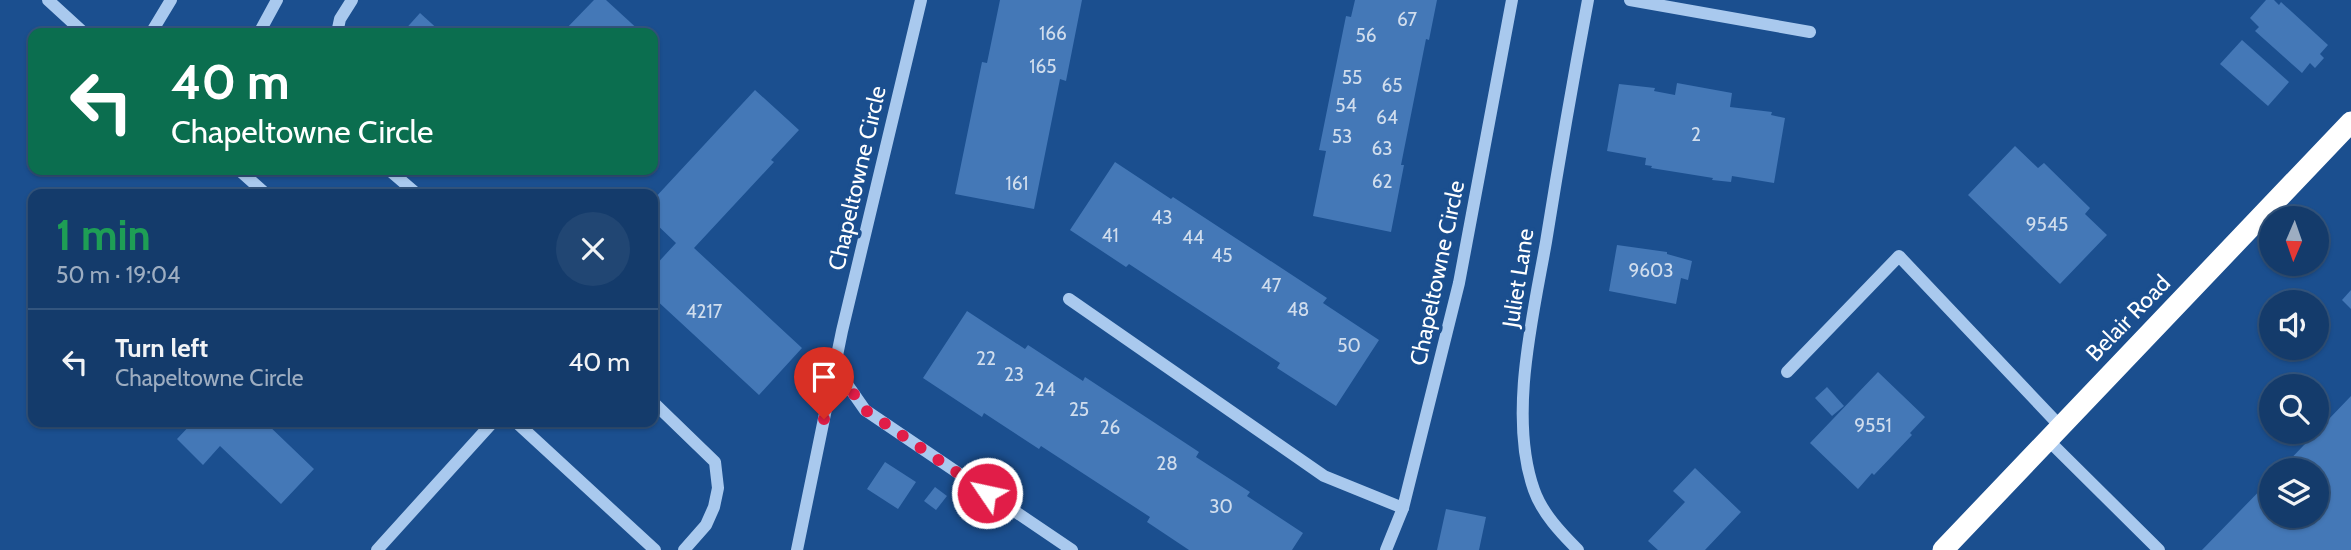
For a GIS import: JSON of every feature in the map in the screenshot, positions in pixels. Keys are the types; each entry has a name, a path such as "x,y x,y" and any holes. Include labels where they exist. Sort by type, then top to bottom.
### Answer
{"highway":[{"name":"Belair Road","path":"1943,550 2351,122"}],"street":[{"path":"48,0 79,28"},
{"path":"154,28 171,0"},
{"path":"261,28 277,0"},
{"path":"338,28 340,19 352,0"},
{"name":"Chapeltowne Circle","path":"797,550 835,367 921,0"},
{"name":"Chapeltowne Circle","path":"1386,550 1403,509 1458,283 1512,0"},
{"name":"Juliet Lane","path":"1578,550 1548,516 1534,491 1526,458 1522,417 1530,337 1588,0"},
{"path":"1630,0 1810,32"},
{"path":"245,175 260,189"},
{"path":"395,175 411,189"},
{"path":"1787,372 1899,256 2159,550"},
{"path":"1069,299 1324,476 1403,509"},
{"path":"835,367 865,410 1072,550"},
{"path":"658,407 715,462 718,488 714,507 706,525 684,550"},
{"path":"378,550 489,427"},
{"path":"521,427 655,550"}],"building":[{"path":"594,0 606,0 637,28 567,28"},
{"path":"1000,0 1082,0 1066,81 1060,79 1034,209 955,194 982,62 987,63"},
{"path":"1355,0 1437,0 1429,40 1426,39 1401,165 1404,165 1391,232 1313,216 1326,151 1319,150 1346,16 1351,17"},
{"path":"2266,0 2274,0 2279,5 2281,2 2328,45 2320,54 2324,58 2315,68 2310,63 2302,73 2255,31 2259,27 2250,18"},
{"path":"420,13 436,28 406,28"},
{"path":"2242,40 2289,82 2268,106 2220,64"},
{"path":"1677,83 1732,93 1730,107 1772,112 1771,115 1785,118 1774,183 1732,176 1731,182 1712,180 1713,178 1651,168 1652,166 1645,165 1646,158 1607,151 1619,84 1655,88 1654,91 1675,95"},
{"path":"755,90 799,130 771,160 774,162 694,248 802,348 759,395 658,302 658,263 676,243 658,226 658,195"},
{"path":"2015,146 2038,168 2044,163 2090,208 2085,214 2107,235 2060,284 1968,195"},
{"path":"1115,162 1327,298 1323,303 1379,340 1336,406 1277,368 1280,363 1129,264 1126,267 1070,230"},
{"path":"1617,245 1667,252 1692,261 1688,280 1681,278 1676,304 1609,291"},
{"path":"2351,290 2351,309 2342,300"},
{"path":"967,311 1025,349 1028,345 1083,381 1085,377 1199,452 1196,457 1250,492 1247,496 1303,533 1292,550 1189,550 1147,522 1150,517 1041,446 1039,449 984,413 982,417 923,378"},
{"path":"1878,372 1925,417 1910,433 1912,435 1858,489 1810,443"},
{"path":"1827,387 1844,406 1832,416 1815,398"},
{"path":"2351,396 2351,550 2202,550 2259,491 2259,528 2329,528 2329,458 2291,458 2305,444 2329,444 2329,419"},
{"path":"188,427 270,427 314,469 281,504 220,446 203,465 177,439"},
{"path":"885,462 916,482 898,509 867,489"},
{"path":"1695,468 1741,512 1705,550 1658,550 1648,541 1685,502 1673,491"},
{"path":"935,487 947,496 936,510 924,501"},
{"path":"1446,509 1486,517 1479,550 1437,550"}],"route":[{"path":"824,419 835,367 865,410 987,493"}]}
